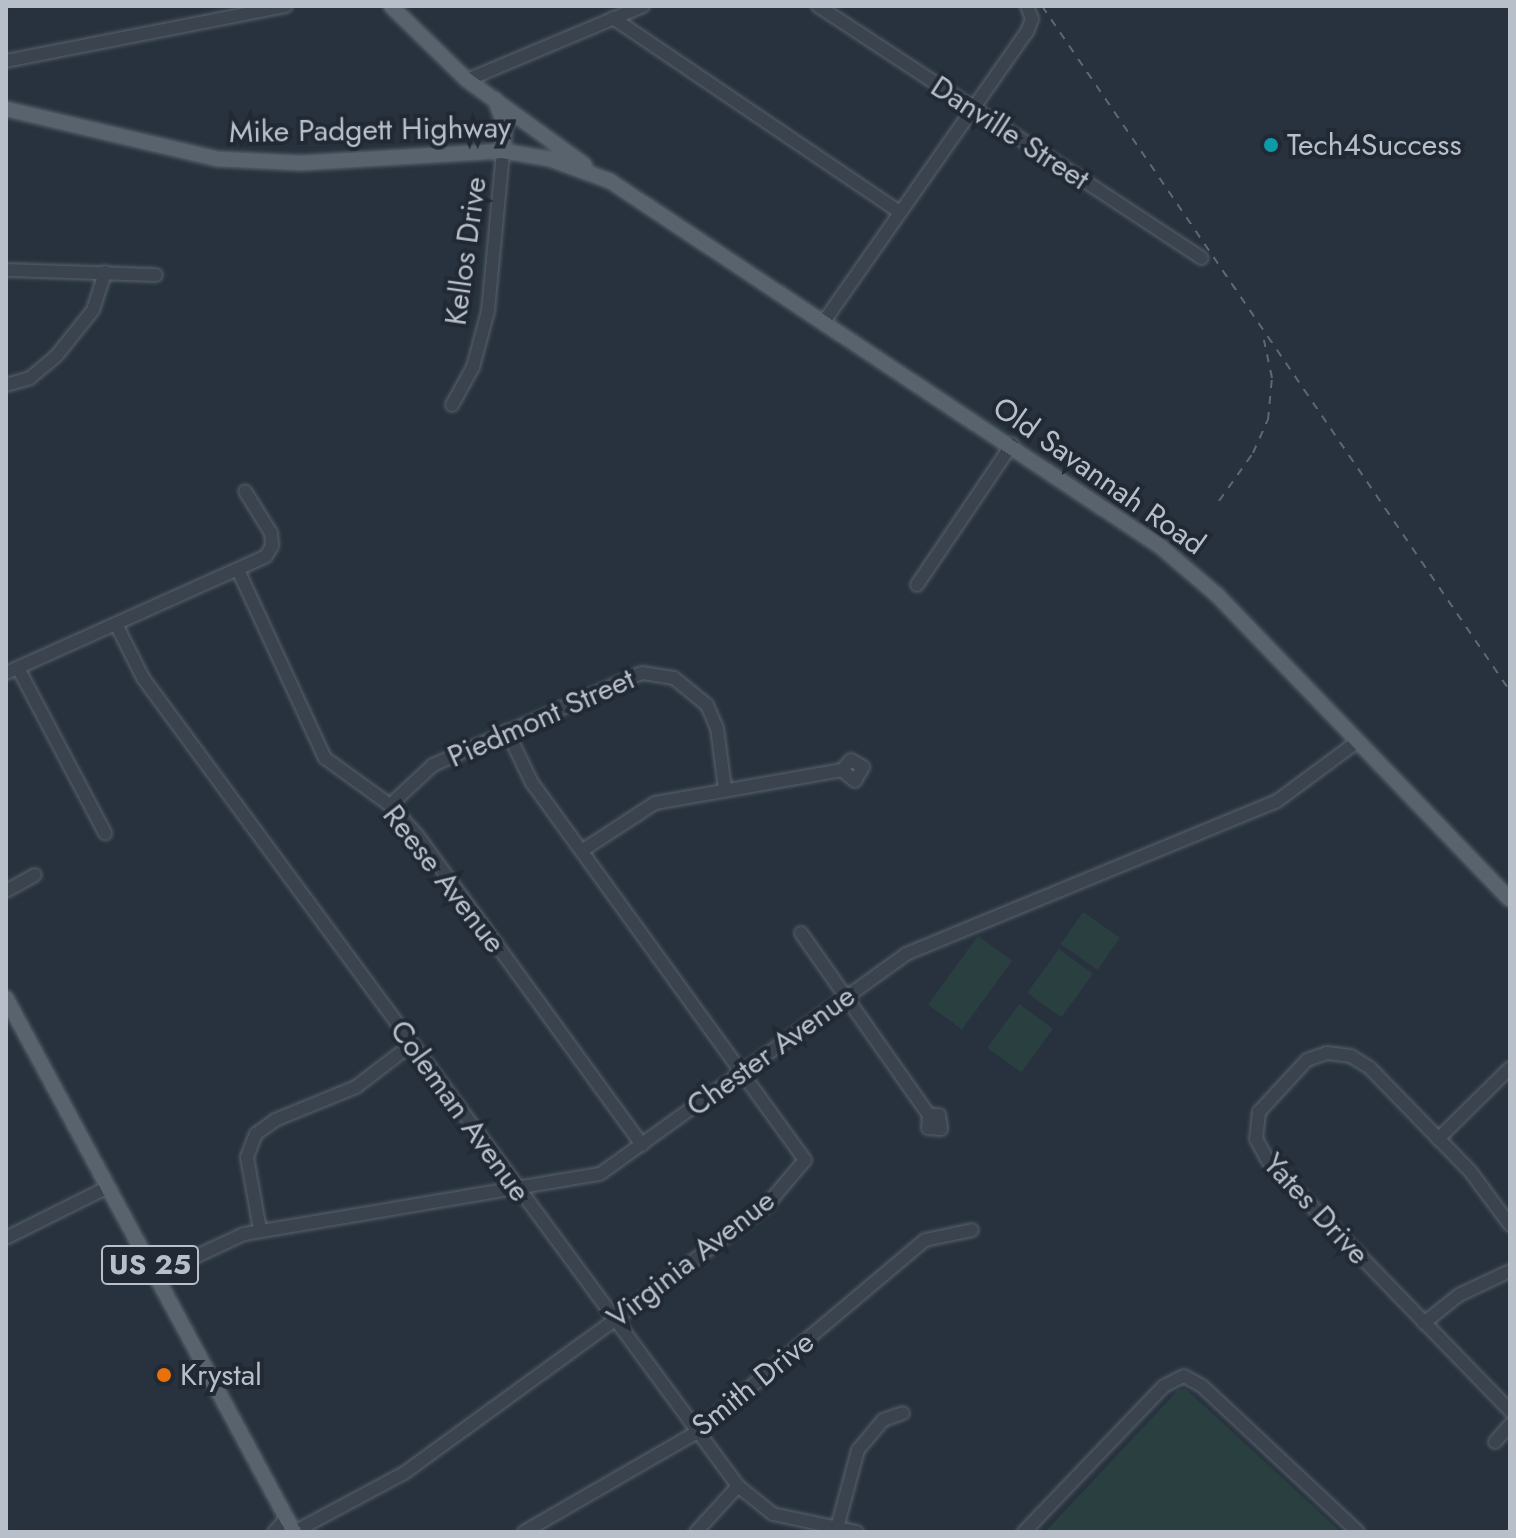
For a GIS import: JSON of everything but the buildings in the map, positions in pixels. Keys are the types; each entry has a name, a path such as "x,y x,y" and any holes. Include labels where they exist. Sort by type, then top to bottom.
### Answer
{"main road":[{"path":"391,6 467,80 610,181"},
{"name":"Kellos Drive","path":"495,99 505,126 503,151"},
{"name":"Mike Padgett Highway","path":"6,109 154,147 231,160 301,163 503,151 550,159 610,181 676,222"},
{"name":"Old Savannah Road","path":"676,222 1131,524 1188,569 1510,899"},
{"name":"US 25","path":"6,998 291,1527"}],"street":[{"path":"6,61 286,6"},
{"path":"467,80 643,6"},
{"name":"Danville Street","path":"818,6 1202,258"},
{"path":"825,320 1030,26 1027,6"},
{"path":"613,18 900,212"},
{"name":"Kellos Drive","path":"452,405 473,367 488,311 503,151"},
{"path":"6,270 156,275"},
{"path":"6,385 30,378 57,355 93,310 105,272"},
{"path":"917,585 1012,444"},
{"path":"105,833 12,671 266,556 272,546 268,528 245,491"},
{"name":"Reese Avenue","path":"238,570 325,758 390,805 642,1145"},
{"name":"Coleman Avenue","path":"116,624 143,678 613,1321 738,1486 773,1514 857,1532"},
{"name":"Piedmont Street","path":"390,805 426,770 626,677 656,672 688,686 707,705 717,728 725,789"},
{"name":"Virginia Avenue","path":"274,1532 291,1527 404,1473 766,1206 805,1160 744,1070 532,783 507,731"},
{"name":"Chester Avenue","path":"156,1275 226,1241 260,1230 590,1178 642,1145 906,954 1277,801 1358,741"},
{"path":"583,850 646,806 725,789 842,770"},
{"path":"6,891 35,875"},
{"path":"801,933 843,997 929,1115"},
{"path":"260,1230 247,1157 256,1134 275,1120 356,1087 412,1044"},
{"name":"Yates Drive","path":"1510,1225 1485,1186 1370,1068 1337,1053 1302,1064 1269,1096 1255,1125 1258,1148 1269,1162 1510,1411"},
{"path":"1438,1139 1510,1068"},
{"path":"6,1238 108,1187"},
{"name":"Smith Drive","path":"524,1532 697,1432 925,1240 972,1230"},
{"path":"1424,1323 1459,1295 1510,1271"},
{"path":"1024,1532 1164,1386 1184,1376 1202,1386 1358,1532"},
{"path":"837,1528 858,1450 883,1420 903,1413"},
{"path":"1495,1442 1510,1425"},
{"path":"696,1532 738,1486"}],"green space":[{"path":"1083,912 1120,938 1097,970 1061,944"},
{"path":"978,936 1012,961 962,1029 928,1005"},
{"path":"1059,949 1093,974 1061,1017 1027,993"},
{"path":"1019,1004 1053,1029 1021,1072 987,1048"},
{"path":"1186,1389 1341,1532 1045,1532 1178,1390"}],"railway":[{"path":"1042,6 1510,691"},
{"path":"1219,501 1253,453 1268,420 1272,378 1264,340"}],"place":[{"name":"Tech4Success","path":"1271,145"},
{"name":"Krystal","path":"164,1375"}]}
